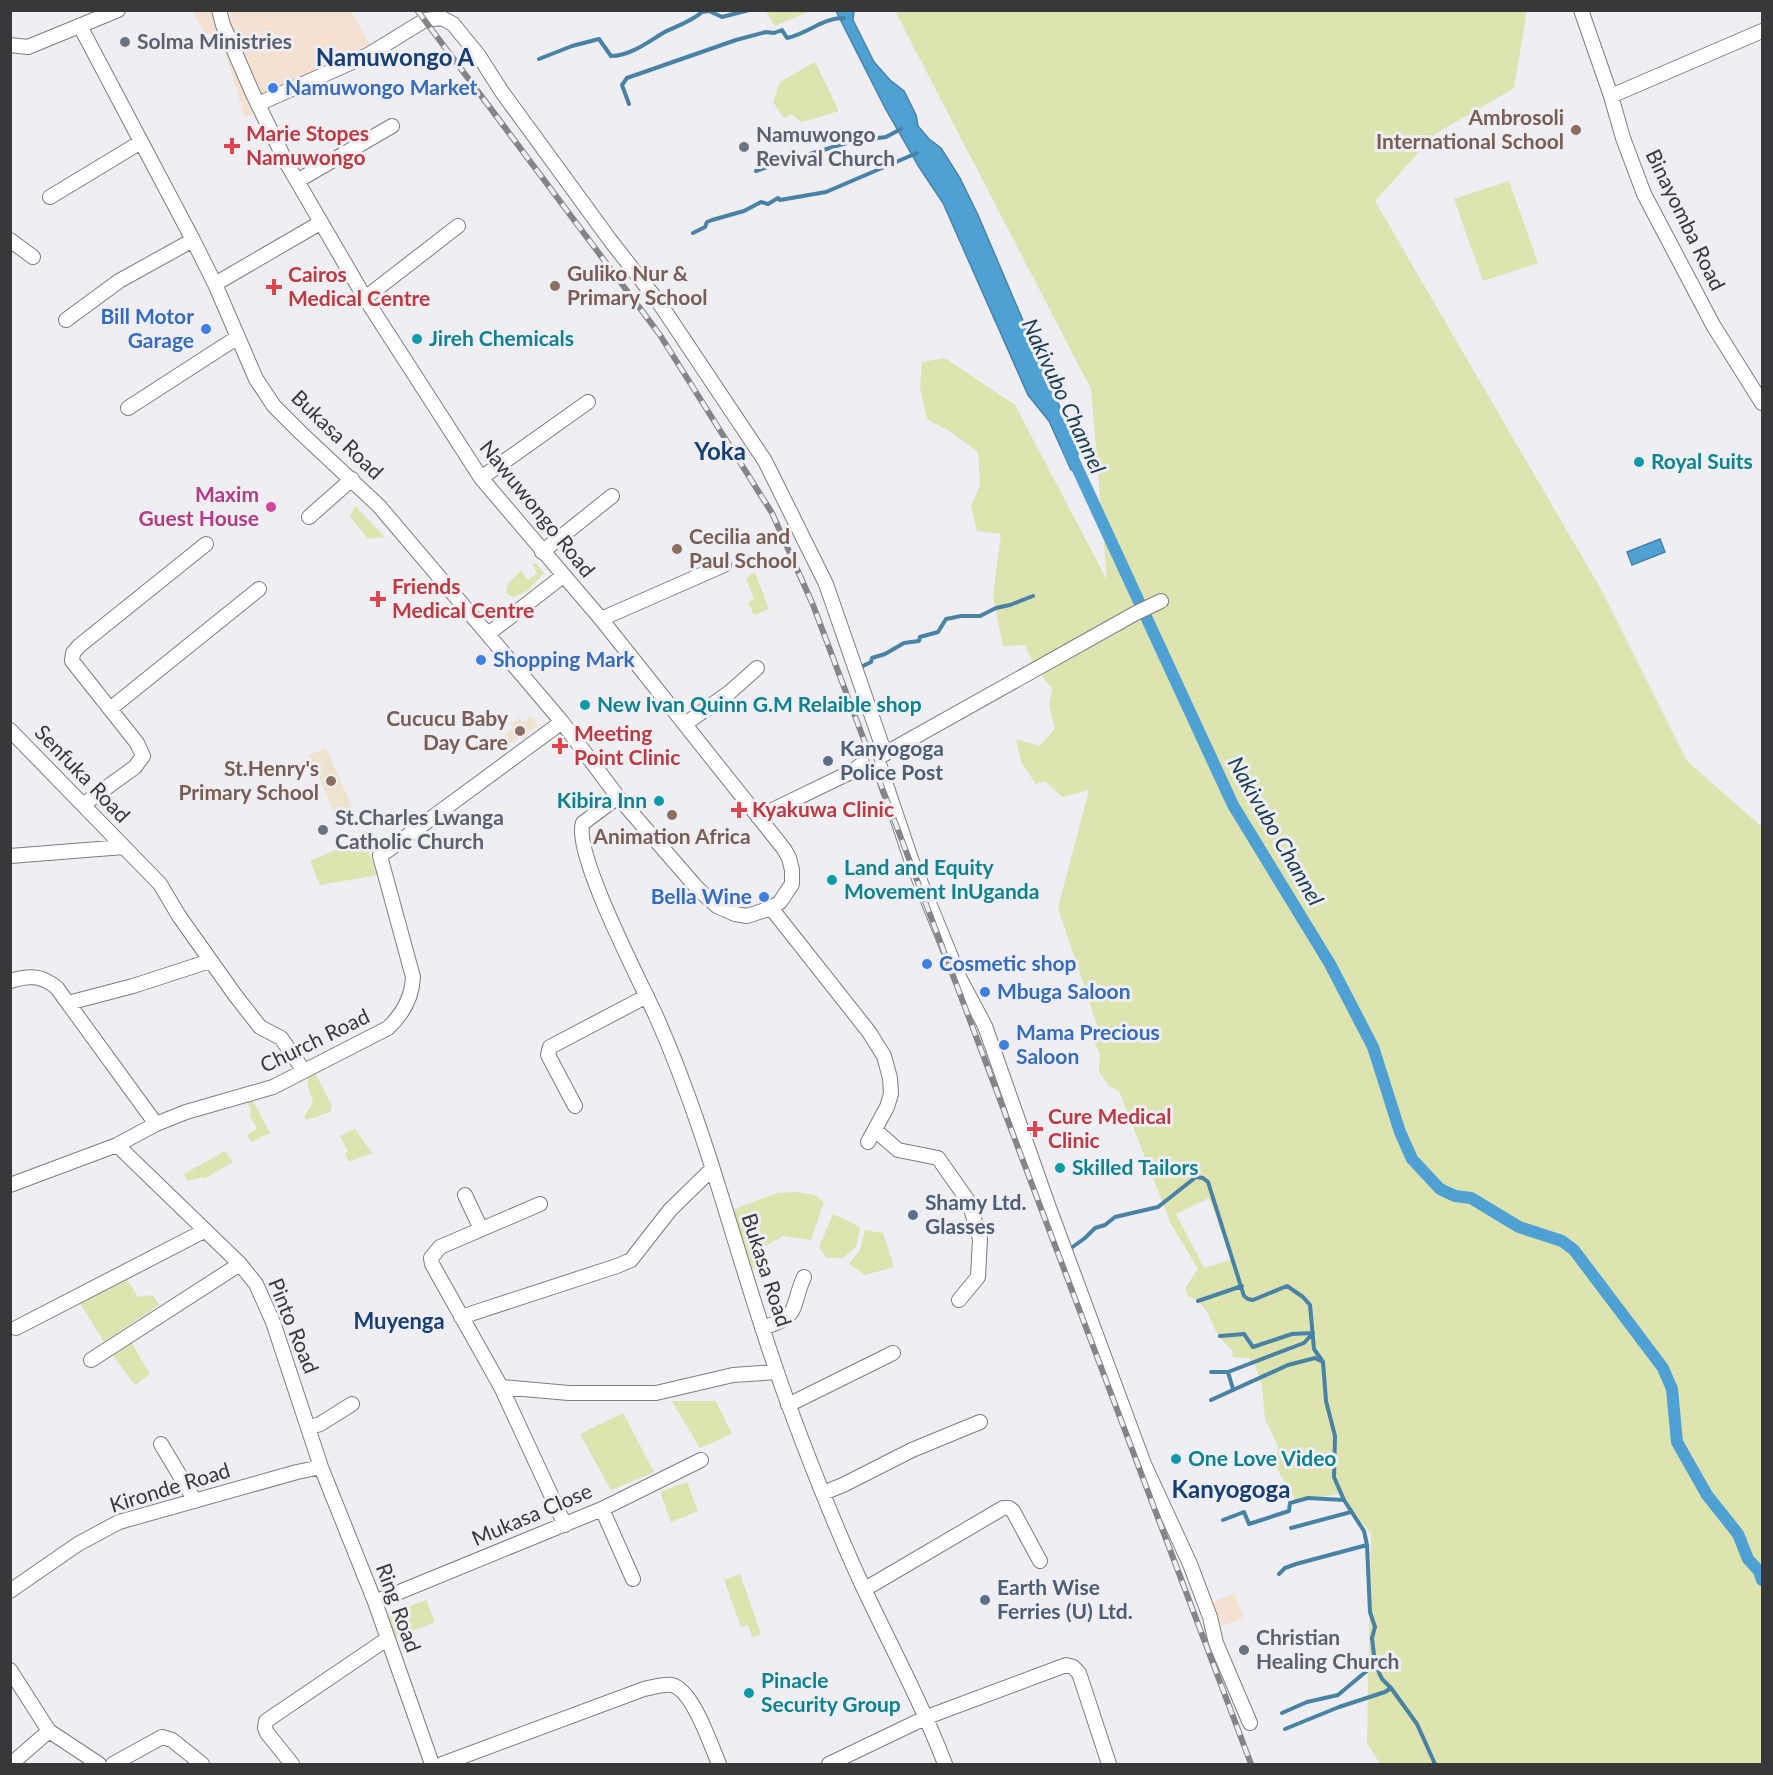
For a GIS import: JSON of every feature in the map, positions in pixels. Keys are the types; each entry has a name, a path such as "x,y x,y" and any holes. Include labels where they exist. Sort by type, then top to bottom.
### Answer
{"street":[{"path":"10,45 28,47 118,10"},
{"name":"Nawuwongo Road","path":"219,10 223,25 258,104 286,162 320,223 365,298 481,478 601,619 784,849 792,870 792,884 780,902 771,908"},
{"name":"Binayomba Road","path":"1581,10 1644,194 1713,325 1762,404"},
{"path":"258,104 368,55 424,20 442,18 453,24 610,240 660,304 765,461 826,584 911,859 960,980 985,1026 1048,1205 1144,1464 1190,1564 1210,1617 1216,1643 1250,1723"},
{"name":"Bukasa Road","path":"80,26 215,284 256,379 274,406 352,479 403,533 562,722 618,797 698,888 717,906 735,914 747,916 771,908"},
{"path":"1611,96 1762,31"},
{"path":"297,181 392,126"},
{"path":"50,197 141,142"},
{"path":"215,284 320,223"},
{"path":"365,298 458,226"},
{"path":"10,240 33,257"},
{"path":"66,320 118,280 193,240"},
{"path":"128,408 238,337"},
{"path":"481,478 588,402"},
{"path":"309,517 352,479"},
{"path":"542,552 612,496"},
{"path":"84,804 135,767 143,756 137,743 72,661 73,653 78,646 206,544"},
{"path":"601,619 724,565"},
{"path":"488,634 563,576"},
{"path":"110,709 259,589"},
{"path":"758,817 854,771 871,757 881,756 1136,612 1159,602"},
{"path":"685,724 730,692 757,668"},
{"name":"Church Road","path":"10,1185 117,1145 156,1124 207,1105 273,1087 388,1028 400,1015 409,1000 412,990 411,968 380,856 562,722"},
{"name":"Senfuka Road","path":"11,731 160,884 210,961 260,1027 281,1038 304,1071"},
{"name":"Bukasa Road","path":"618,797 586,819 580,829 603,903 673,1055 777,1372 823,1493 865,1589 927,1718 945,1764"},
{"path":"10,856 124,847"},
{"path":"771,908 880,1048 887,1066 891,1094 888,1107 872,1136 898,1150 938,1158 969,1202 980,1239 978,1277 959,1300"},
{"path":"68,1003 134,986 210,961"},
{"path":"10,981 36,976 48,980 57,988 156,1124"},
{"path":"574,1106 548,1055 550,1047 647,996"},
{"name":"Pinto Road","path":"117,1145 240,1264 256,1284 273,1322 321,1467"},
{"path":"461,1317 631,1260 670,1210 712,1169"},
{"path":"465,1195 481,1229"},
{"path":"540,1204 440,1247 431,1258 432,1264 501,1387 565,1524"},
{"path":"16,1328 204,1231"},
{"path":"91,1360 240,1264"},
{"path":"762,1328 776,1324 791,1313 796,1307 804,1278"},
{"path":"788,1404 893,1353"},
{"path":"501,1387 569,1393 656,1393 734,1375 777,1372"},
{"path":"308,1428 320,1424 352,1404"},
{"path":"823,1493 912,1450 980,1422"},
{"path":"161,1444 195,1501"},
{"name":"Mukasa Close","path":"375,1602 602,1509 701,1460"},
{"name":"Kironde Road","path":"10,1591 78,1544 119,1522 321,1467"},
{"name":"Ring Road","path":"321,1467 375,1602 432,1764"},
{"path":"865,1589 1003,1508 1013,1511 1040,1561"},
{"path":"602,1509 633,1580"},
{"path":"292,1764 267,1733 266,1721 387,1639"},
{"path":"829,1764 927,1718 1066,1665 1073,1666 1079,1672 1109,1764"},
{"path":"10,1670 49,1731 99,1764"},
{"path":"442,1764 644,1689 674,1685 688,1698 718,1764"},
{"path":"11,1764 49,1731"},
{"path":"113,1764 162,1737 172,1740 202,1764"}],"shaded area":[{"name":"Namuwongo Market","path":"192,11 351,11 378,59 245,117 218,30 206,35"},
{"name":"Cucucu Baby Day Care","path":"531,716 538,726 527,733 528,736 523,740 520,736 510,743 505,734 513,729 510,724 519,718 522,722"},
{"name":"St.Henry's Primary School","path":"326,748 353,809 342,814 339,808 333,810 309,755"},
{"path":"1234,1593 1244,1618 1218,1627 1210,1604"}],"green space":[{"path":"765,10 810,10 810,11 775,26"},
{"path":"895,11 1527,11 1514,88 1435,134 1375,201 1602,591 1687,761 1762,827 1762,1764 1380,1764 1367,1743 1371,1534 1338,1494 1296,1501 1275,1466 1278,1446 1265,1419 1262,1385 1256,1367 1249,1358 1232,1357 1233,1351 1219,1336 1207,1311 1195,1299 1188,1296 1185,1288 1198,1269 1171,1224 1119,1091 1109,1086 1099,1072 1100,1054 1092,1038 1098,1028 1058,908 1089,790 1062,797 1045,781 1036,784 1022,764 1016,739 1039,746 1055,729 1049,705 1052,689 1034,665 1025,645 1003,646 993,597 1001,534 977,531 971,506 980,485 978,452 951,432 927,419 920,388 922,362 945,358 1015,405 1107,580 1091,389","holes":["1209,1198 1232,1259 1204,1268 1176,1214"]},
{"path":"815,62 839,111 802,122 791,114 784,118 773,102 780,82"},
{"path":"1509,181 1538,263 1483,281 1454,199"},
{"path":"355,506 385,537 368,539 350,516"},
{"path":"532,563 537,564 544,573 527,591 513,597 506,593 508,583 521,571 528,580 537,573"},
{"path":"755,572 769,609 754,615 748,602 754,599 746,578"},
{"path":"363,838 378,875 320,885 310,861"},
{"path":"315,1073 332,1106 330,1112 307,1120 304,1117 313,1102 308,1086 308,1076"},
{"path":"252,1099 270,1133 251,1142 247,1135 257,1129 249,1114 252,1112 247,1102"},
{"path":"355,1129 372,1153 349,1162 345,1154 348,1151 340,1136"},
{"path":"225,1151 233,1162 204,1179 203,1177 187,1181 184,1174"},
{"path":"795,1192 815,1195 824,1202 811,1240 783,1236 765,1246 761,1260 749,1272 730,1211 777,1193"},
{"path":"833,1214 860,1227 856,1247 843,1258 827,1258 819,1247"},
{"path":"865,1230 883,1233 894,1267 865,1275 849,1264 860,1250"},
{"path":"125,1277 138,1297 153,1295 159,1305 104,1342 78,1300"},
{"path":"129,1339 150,1374 135,1385 110,1352"},
{"path":"672,1401 716,1401 732,1434 700,1448"},
{"path":"623,1413 654,1472 611,1490 580,1434"},
{"path":"687,1482 698,1511 671,1522 660,1492"},
{"path":"740,1574 761,1634 752,1637 748,1625 741,1627 724,1580"},
{"path":"426,1600 435,1622 396,1637 388,1615"}],"water":[{"path":"836,11 854,11 853,20 874,62 890,80 904,91 916,115 918,126 941,148 960,178 1079,452 1071,470 1049,421 1028,395 943,203 885,108"},
{"path":"1660,539 1665,552 1632,565 1627,552"}],"waterway":[{"path":"539,59 572,46 599,39 611,56 625,54 693,19 702,12 709,11 722,17 749,10"},
{"path":"629,104 622,85 627,78 736,40 782,30 787,38 829,20 844,18"},
{"path":"756,171 801,160 810,154 853,141 886,137 901,129"},
{"path":"693,233 705,227 707,222 744,211 761,202 768,204 778,198 780,200 826,192 917,153"},
{"name":"Nakivubo Channel","path":"1068,448 1233,805 1330,964 1373,1047 1400,1132 1412,1159 1440,1189 1455,1196 1471,1198 1519,1227 1562,1241 1574,1250 1663,1368 1672,1389 1677,1442 1707,1495 1738,1534 1748,1559 1759,1571 1762,1580"},
{"path":"861,667 871,662 872,658 885,654 904,643 919,641 920,637 938,632 946,619 980,616 996,608 1033,596"},
{"path":"1067,1251 1095,1228 1105,1225 1115,1217 1158,1207 1196,1177 1203,1178 1208,1182 1244,1296 1253,1300 1287,1286 1310,1305 1314,1349 1323,1362 1326,1401 1335,1436 1334,1477 1344,1500 1364,1531 1367,1545 1370,1612 1375,1627 1372,1638 1375,1664 1382,1679 1417,1724 1435,1764"},
{"path":"1198,1301 1242,1286"},
{"path":"1220,1336 1244,1334 1253,1347 1292,1334 1312,1333"},
{"path":"1211,1372 1228,1372 1304,1343 1313,1333"},
{"path":"1211,1400 1288,1365 1315,1358 1321,1361"},
{"path":"1228,1372 1233,1389"},
{"path":"1223,1520 1244,1512 1249,1524 1289,1511 1290,1503 1308,1498 1344,1500"},
{"path":"1291,1528 1351,1512"},
{"path":"1279,1574 1285,1568 1296,1564 1367,1545"},
{"path":"1282,1713 1307,1702 1338,1695 1375,1664"},
{"path":"1285,1729 1391,1688"}],"railway":[{"path":"417,10 660,335 772,513 813,605 1251,1764"}],"place":[{"name":"Solma Ministries","path":"125,42"},
{"name":"Namuwongo Market","path":"273,88"},
{"name":"Ambrosoli International School","path":"1576,130"},
{"name":"Marie Stopes Namuwongo","path":"232,146"},
{"name":"Namuwongo Revival Church","path":"744,147"},
{"name":"Guliko Nur & Primary School","path":"555,286"},
{"name":"Cairos Medical Centre","path":"274,287"},
{"name":"Bill Motor Garage","path":"206,329"},
{"name":"Jireh Chemicals","path":"417,339"},
{"name":"Royal Suits","path":"1639,462"},
{"name":"Maxim Guest House","path":"271,507"},
{"name":"Cecilia and Paul School","path":"677,549"},
{"name":"Friends Medical Centre","path":"378,599"},
{"name":"Shopping Mark","path":"481,660"},
{"name":"New Ivan Quinn G.M Relaible shop","path":"585,705"},
{"name":"Cucucu Baby Day Care","path":"520,731"},
{"name":"Meeting Point Clinic","path":"560,746"},
{"name":"Kanyogoga Police Post","path":"828,761"},
{"name":"St.Henry's Primary School","path":"331,781"},
{"name":"Kibira Inn","path":"659,801"},
{"name":"Kyakuwa Clinic","path":"739,810"},
{"name":"Animation Africa","path":"672,815"},
{"name":"St.Charles Lwanga Catholic Church","path":"323,830"},
{"name":"Land and Equity Movement InUganda","path":"832,880"},
{"name":"Bella Wine","path":"764,897"},
{"name":"Cosmetic shop","path":"927,964"},
{"name":"Mbuga Saloon","path":"985,992"},
{"name":"Mama Precious Saloon","path":"1004,1045"},
{"name":"Cure Medical Clinic","path":"1035,1129"},
{"name":"Skilled Tailors","path":"1060,1168"},
{"name":"Shamy Ltd. Glasses","path":"913,1215"},
{"name":"One Love Video","path":"1176,1459"},
{"name":"Earth Wise Ferries (U) Ltd.","path":"985,1600"},
{"name":"Christian Healing Church","path":"1244,1650"},
{"name":"Pinacle Security Group","path":"749,1693"}],"district":[{"name":"Namuwongo A","path":"395,58"},
{"name":"Yoka","path":"720,452"},
{"name":"Muyenga","path":"399,1321"},
{"name":"Kanyogoga","path":"1231,1490"}]}
